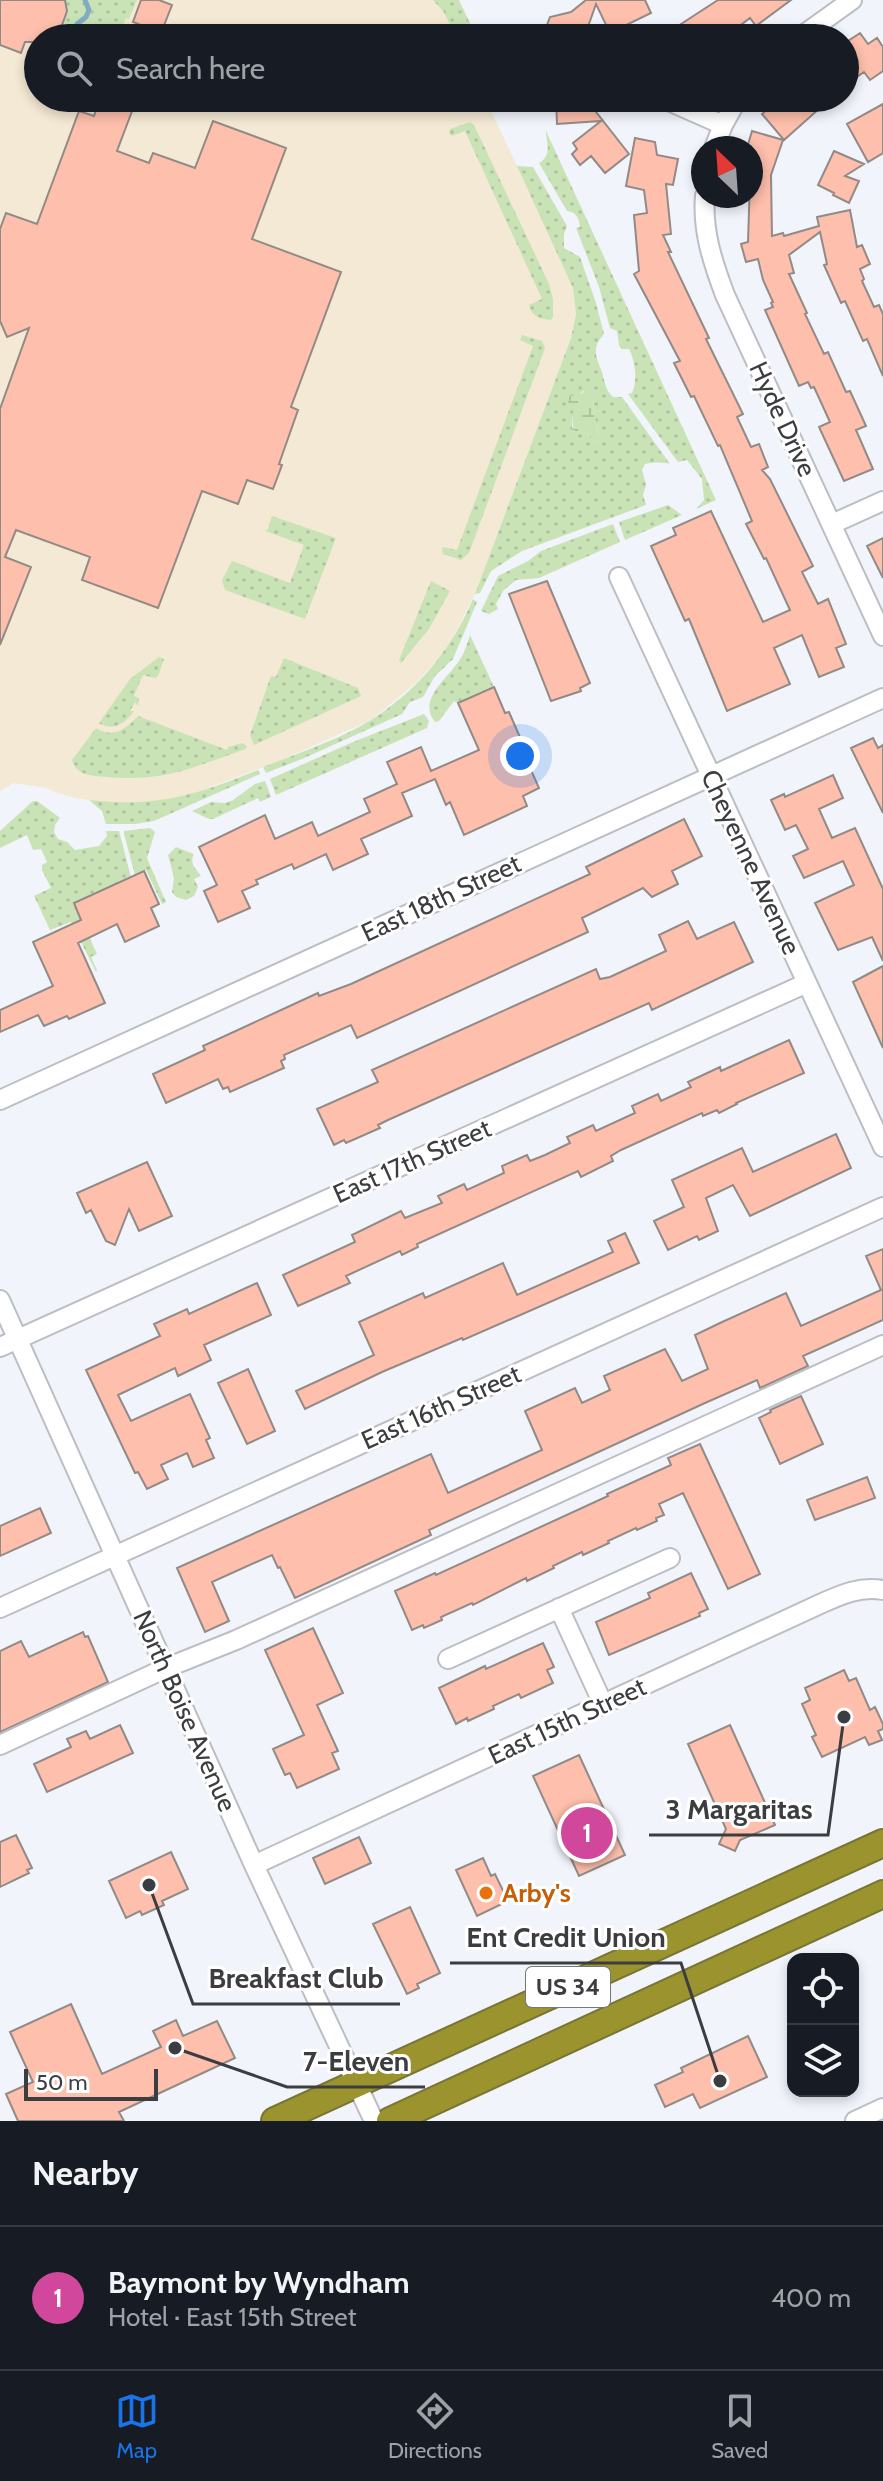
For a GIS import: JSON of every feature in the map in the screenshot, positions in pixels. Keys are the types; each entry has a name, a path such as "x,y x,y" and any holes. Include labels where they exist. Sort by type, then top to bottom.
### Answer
{"highway":[{"name":"US 34","path":"275,2121 883,1843"},
{"name":"US 34","path":"390,2121 883,1894"}],"street":[{"path":"819,24 852,0"},
{"path":"694,112 723,125"},
{"path":"719,136 730,112"},
{"name":"Hyde Drive","path":"704,208 709,248 725,295 883,636"},
{"path":"832,524 883,501"},
{"name":"Cheyenne Avenue","path":"619,577 883,1147"},
{"name":"East 18th Street","path":"0,1100 883,698"},
{"name":"East 17th Street","path":"0,1347 807,983"},
{"name":"East 16th Street","path":"0,1608 883,1207"},
{"name":"North Boise Avenue","path":"0,1300 254,1865 374,2121"},
{"path":"0,1745 883,1345"},
{"path":"448,1659 670,1558"},
{"name":"East 15th Street","path":"254,1865 851,1591 883,1590"},
{"path":"559,1608 603,1704"},
{"path":"855,2121 883,2108"}],"shaded area":[{"path":"0,0 433,0 450,24 24,24 24,112 492,112 568,274 576,314 571,338 475,594 448,647 417,682 371,720 279,761 187,796 164,801 112,803 75,798 47,788 14,783 0,791"}],"green space":[{"path":"65,0 137,0 124,24 63,24"},
{"path":"433,0 459,0 470,24 450,24"},
{"path":"470,122 549,284 553,299 551,320 537,317 530,309 529,305 542,299 465,131 452,136 449,133 450,129"},
{"path":"546,131 716,500 696,509 704,500 702,479 687,460 678,462 628,394 632,393 635,383 631,354 629,349 622,349 617,331 610,328 599,287 576,228 580,227 578,219 567,211 539,163 546,156 548,148"},
{"path":"517,166 533,167 567,226 564,248 580,257 604,334 597,344 596,353 607,389 613,397 622,397 670,464 648,463 642,469 646,505 522,551 491,571 480,593 475,594 571,338 576,314 573,288","holes":["583,391 594,397 593,410 599,436 594,443 588,434 572,428 577,399"]},
{"path":"522,335 542,341 545,348 469,553 461,560 443,554 442,549 457,550 533,346 520,340"},
{"path":"587,390 594,397 593,410 599,440 594,443 588,434 573,430 573,410 567,400 569,396"},
{"path":"668,505 682,515 625,540 619,522"},
{"path":"272,516 336,538 305,619 225,590 222,580 232,561 290,583 304,545 265,531"},
{"path":"613,524 620,542 539,578 516,580 503,591 496,604 498,609 489,614 481,611 498,576 541,551"},
{"path":"431,581 450,591 429,629 401,663 399,660"},
{"path":"473,599 477,602 453,659 435,676 423,697 410,702 402,714 266,773 263,767 318,746 388,709 418,682 444,652"},
{"path":"470,635 494,687 458,703 454,701 435,722 429,706 431,699 461,658"},
{"path":"159,657 164,659 158,676 143,675 134,696 139,698 138,706 135,702 131,715 110,727 99,723 130,679"},
{"path":"284,658 358,688 361,696 254,745 250,735 271,676 276,677"},
{"path":"424,714 429,721 427,728 276,795 270,779"},
{"path":"138,716 227,750 242,743 247,746 210,762 163,775 102,777 77,769 72,760 96,728 108,733 119,731"},
{"path":"258,770 260,774 154,821 106,824 102,811 89,800 156,801 195,793"},
{"path":"265,781 271,797 260,802 258,798 213,819 192,811 211,802 233,800 255,784"},
{"path":"33,801 60,818 54,832 58,839 75,850 99,846 107,836 106,831 119,831 131,877 74,904 97,954 91,957 96,972 71,922 50,930 34,896 51,888 42,870 42,865 47,862 41,849 33,850 27,835 0,848 0,831"},
{"path":"150,828 155,832 147,858 166,902 162,904 146,870 135,875 124,834 124,831"},
{"path":"176,847 194,854 193,864 201,876 194,879 198,887 194,896 186,900 172,892 174,878 168,855"}],"building":[{"path":"0,0 65,0 67,11 62,24 24,24 21,53 0,45"},
{"path":"141,0 159,0 172,5 165,24 133,22"},
{"path":"586,0 645,0 651,13 628,24 606,24 596,4 589,24 547,24 550,17 571,12"},
{"path":"718,0 791,0 759,24 750,18 742,24 681,24"},
{"path":"859,34 868,44 877,38 883,47 883,71 870,80 864,72 859,75"},
{"path":"883,104 883,153 868,162 847,124"},
{"path":"79,112 94,116 95,112 132,112 117,151 149,163 153,153 195,168 213,121 286,148 252,239 341,272 291,407 298,410 273,489 247,480 238,504 202,491 158,608 82,580 90,557 16,530 5,557 31,567 0,645 0,409 29,328 7,337 0,321 0,229 6,213 37,224"},
{"path":"557,112 596,112 629,154 605,173 591,156 580,165 572,154 577,149 573,143 601,121 557,124"},
{"path":"764,112 816,112 784,140 762,114"},
{"path":"752,131 783,140 771,175 772,236 783,233 784,236 819,226 817,217 850,210 857,247 862,245 870,264 860,269 874,307 879,305 883,314 883,376 867,339 863,341 824,265 827,264 820,232 789,255 794,273 789,274 805,314 824,354 828,352 846,392 850,391 866,426 856,430 873,469 844,481 819,427 830,422 814,387 811,388 808,382 799,386 765,310 773,307 773,302 758,259 746,262 741,244 748,242 749,208 763,208 763,136 751,136"},
{"path":"635,138 655,142 657,155 678,159 673,185 666,184 671,234 663,235 671,252 668,252 743,414 737,417 751,447 759,444 768,467 762,470 770,479 813,566 802,572 818,604 828,599 846,644 836,648 844,667 819,677 802,635 774,648 790,684 727,711 689,619 685,621 651,546 676,535 673,528 711,511 763,622 790,610 746,524 752,521 720,445 694,396 691,397 674,363 680,361 634,274 639,271 634,215 647,213 644,190 626,186"},
{"path":"834,151 864,164 845,176 859,181 849,203 818,185"},
{"path":"883,538 883,578 867,546"},
{"path":"547,581 590,683 580,688 581,691 551,701 509,594"},
{"path":"494,687 505,713 509,712 539,788 523,796 527,806 464,835 450,802 446,805 435,779 402,793 412,816 361,839 368,854 333,870 326,854 294,869 292,864 256,880 258,884 242,891 250,908 218,922 204,891 217,885 199,847 265,815 275,839 312,822 318,836 370,812 364,799 397,784 387,762 421,747 431,771 479,750 458,703"},
{"path":"873,738 878,748 883,745 883,813 851,748"},
{"path":"833,775 843,798 819,809 832,838 855,828 883,889 883,961 872,937 838,950 815,903 854,885 843,861 804,878 793,856 808,849 796,825 785,830 771,800 784,794 785,797"},
{"path":"684,819 702,856 672,871 678,884 652,897 643,888 582,918 588,932 357,1038 351,1025 284,1055 285,1059 281,1061 284,1068 230,1092 228,1087 223,1089 218,1079 166,1103 153,1074 205,1050 203,1046 318,993 319,996 351,984 590,874 586,867"},
{"path":"144,871 159,904 151,908 159,926 125,942 117,924 78,943 105,1003 44,1026 38,1015 0,1032 0,1010 53,986 33,942 81,920 74,903"},
{"path":"688,921 697,939 734,922 753,962 652,1010 649,1003 388,1120 378,1125 380,1128 334,1145 317,1109 378,1082 372,1070 596,969 600,979 610,977 666,951 659,935"},
{"path":"883,966 883,1048 853,982"},
{"path":"789,1040 804,1073 719,1113 717,1110 703,1116 702,1113 621,1150 611,1156 613,1161 581,1177 578,1171 417,1244 418,1247 402,1255 400,1251 346,1276 350,1283 298,1306 283,1275 355,1242 352,1235 401,1211 405,1218 442,1203 438,1196 464,1184 467,1190 504,1173 502,1166 527,1155 530,1161 545,1155 570,1143 567,1137 593,1125 596,1131 635,1113 632,1106 658,1094 661,1101 691,1087 688,1082 720,1067 721,1071"},
{"path":"836,1134 851,1168 750,1216 733,1185 706,1198 718,1231 699,1240 697,1236 668,1250 654,1221 684,1207 672,1180 742,1148 753,1172"},
{"path":"147,1162 172,1216 139,1231 129,1209 115,1245 106,1241 91,1210 86,1213 77,1193"},
{"path":"625,1233 639,1263 382,1372 305,1409 296,1391 374,1355 359,1322 423,1293 425,1298 503,1263 517,1295 613,1252 608,1241"},
{"path":"883,1249 883,1320 803,1356 808,1366 760,1388 757,1380 705,1403 429,1530 431,1535 295,1598 272,1555 212,1582 229,1621 205,1632 177,1568 431,1454 448,1493 542,1450 525,1411 575,1388 582,1403 610,1390 604,1376 665,1349 682,1381 708,1369 695,1335 786,1293 801,1326 881,1290 866,1256"},
{"path":"257,1283 271,1315 204,1345 211,1360 178,1376 175,1368 118,1395 131,1421 190,1394 210,1438 206,1440 214,1458 193,1467 187,1453 161,1465 168,1479 147,1489 138,1472 135,1473 86,1370 160,1336 154,1324 187,1309 189,1314"},
{"path":"248,1369 275,1431 247,1444 218,1383"},
{"path":"801,1396 823,1444 780,1464 759,1418"},
{"path":"700,1444 760,1574 728,1589 683,1493 659,1504 664,1515 656,1518 657,1521 636,1528 583,1555 582,1552 527,1581 526,1578 473,1605 441,1617 442,1620 412,1630 395,1591 608,1496 671,1465 668,1458"},
{"path":"867,1477 875,1498 815,1520 807,1500"},
{"path":"40,1508 51,1533 0,1556 0,1526"},
{"path":"691,1573 708,1609 699,1613 700,1616 609,1655 596,1622 650,1598 648,1593"},
{"path":"313,1628 343,1693 317,1705 338,1751 332,1753 339,1769 297,1788 290,1773 285,1775 273,1749 304,1735 265,1650"},
{"path":"83,1632 85,1637 88,1636 108,1682 0,1732 0,1651 21,1641 29,1657"},
{"path":"543,1643 554,1667 547,1670 553,1683 521,1698 519,1694 493,1706 494,1709 456,1724 439,1688"},
{"path":"844,1670 849,1681 856,1678 870,1710 875,1707 883,1724 883,1729 878,1731 882,1740 869,1745 865,1737 822,1757 802,1704 810,1700 805,1688"},
{"path":"120,1725 133,1753 47,1792 34,1764 71,1747 67,1739 86,1731 90,1739"},
{"path":"730,1725 775,1825 740,1840 735,1851 719,1844 726,1829 688,1744"},
{"path":"579,1755 625,1855 579,1876 533,1776"},
{"path":"16,1835 32,1868 27,1870 29,1873 0,1887 0,1842"},
{"path":"359,1837 371,1863 325,1884 313,1858"},
{"path":"171,1852 188,1889 162,1901 164,1905 126,1918 109,1881"},
{"name":"Arby's","path":"483,1858 508,1901 477,1916 456,1870"},
{"path":"410,1907 440,1973 417,1984 419,1988 407,1994 373,1924"},
{"path":"71,2004 102,2074 161,2047 153,2031 176,2020 183,2036 217,2021 235,2058 119,2112 124,2121 18,2121 6,2094 33,2082 10,2032"},
{"path":"748,2036 767,2077 700,2108 693,2094 665,2107 655,2085 683,2072 681,2068"}],"waterway":[{"path":"77,24 89,10 85,0"}],"place":[{"name":"3 Margaritas","path":"844,1717"},
{"name":"Baymont by Wyndham","path":"587,1833"},
{"name":"Breakfast Club","path":"149,1885"},
{"name":"Arby's","path":"486,1893"},
{"name":"7-Eleven","path":"175,2048"},
{"name":"Ent Credit Union","path":"720,2081"}]}
